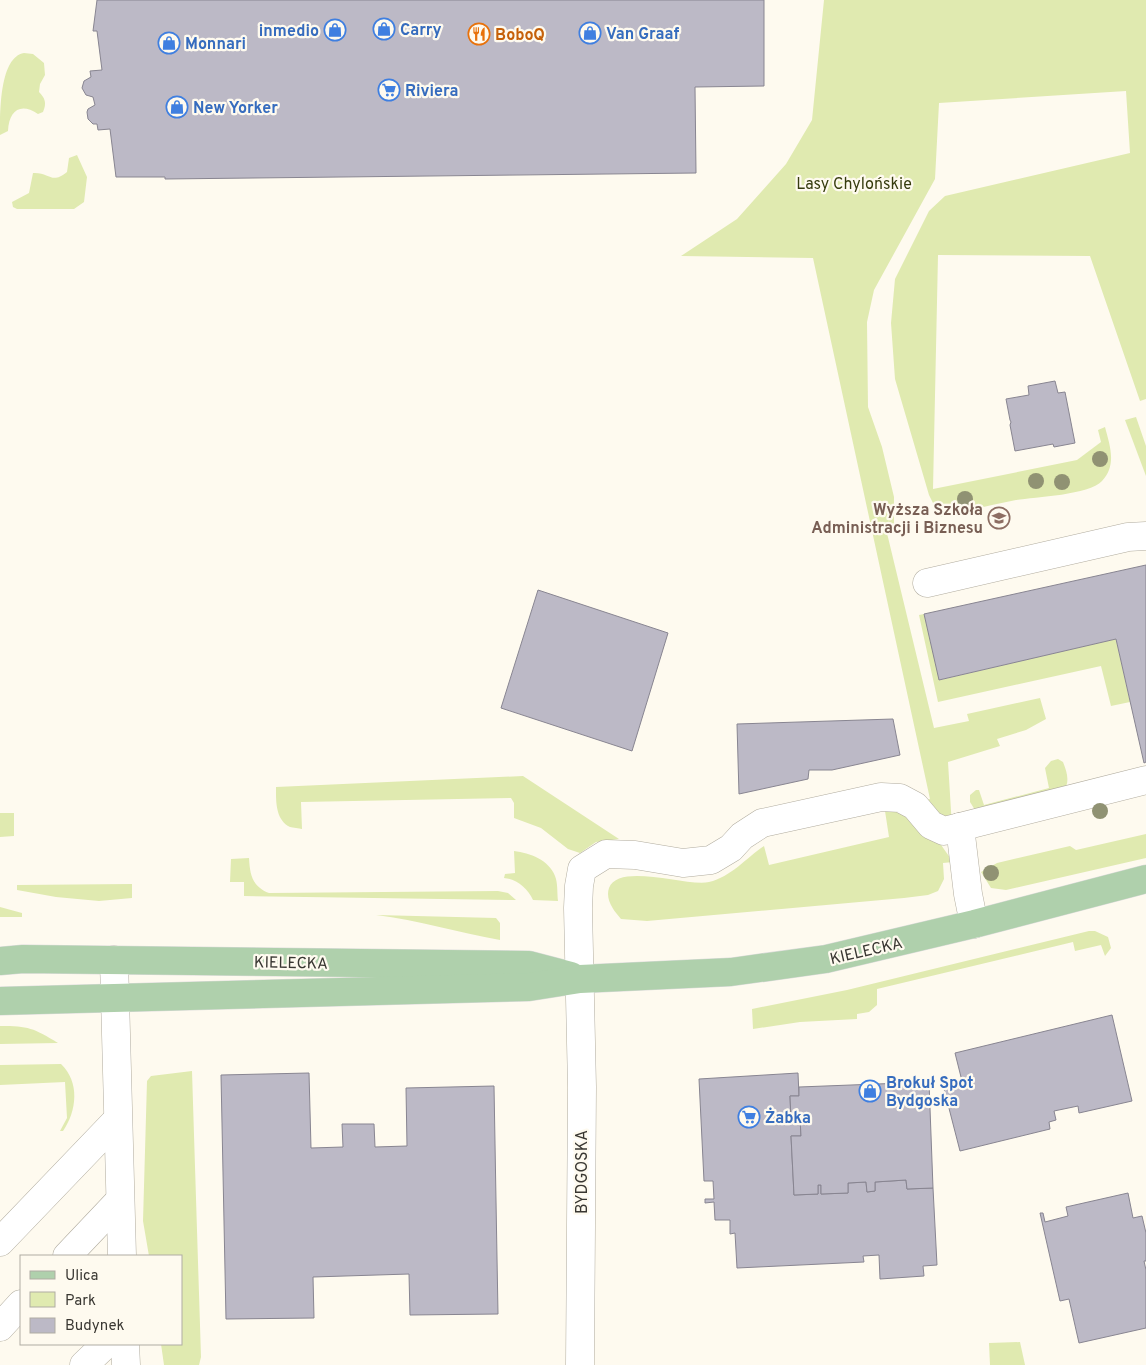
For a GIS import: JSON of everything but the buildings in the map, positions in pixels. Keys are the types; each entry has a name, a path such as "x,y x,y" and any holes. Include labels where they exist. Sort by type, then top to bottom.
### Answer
{"main road":[{"name":"KIELECKA","path":"0,1000 529,987 580,979 731,972 826,959 1146,880"},
{"name":"KIELECKA","path":"0,961 114,960 529,965 580,979"}],"street":[{"path":"927,582 1128,537 1146,536"},
{"path":"974,924 968,894 960,827 1146,780"},
{"name":"BYDGOSKA","path":"580,1365 582,1087 579,886 582,869 606,854 634,855 683,863 711,860 762,823 881,797 900,798 915,806 930,825 944,831 960,827"},
{"path":"114,960 122,1255"},
{"path":"0,1242 117,1120"},
{"path":"68,1255 120,1200"},
{"path":"0,1327 20,1305"},
{"path":"84,1365 105,1345"},
{"path":"125,1345 126,1365"}],"green space":[{"name":"Lasy Chylońskie","path":"824,0 1146,0 1146,399 1140,401 1090,256 938,255 933,489 1077,460 1101,442 1098,430 1105,427 1111,462 1107,475 1102,481 1095,486 1074,492 1016,500 940,517 929,495 895,379 891,323 895,279 929,211 945,196 1130,153 1126,91 939,103 935,179 874,290 867,322 868,407 882,447 894,497 894,527 886,529 934,728 969,721 967,714 1040,698 1046,719 1026,730 997,739 1000,746 948,762 952,827 923,801 930,799 813,258 681,256 737,219 786,164 812,120"},
{"path":"24,53 33,54 44,63 45,75 40,84 39,92 43,96 45,106 43,112 38,114 32,110 17,110 11,118 8,131 0,135 1,99 6,74 10,64 16,57"},
{"path":"77,155 87,177 84,202 74,209 17,209 13,207 12,202 29,193 33,173 54,178 62,176 67,172 69,158"},
{"path":"1136,417 1146,446 1146,476 1125,420"},
{"path":"924,614 940,680 1116,639 1130,702 1111,706 1101,666 938,702 919,615"},
{"path":"1058,759 1063,762 1067,773 1067,784 1064,791 975,810 970,802 970,795 976,790 979,790 984,805 1049,788 1045,768 1051,761"},
{"path":"523,776 619,839 596,842 580,853 568,849 541,828 514,818 514,803 511,798 301,802 302,829 285,824 281,820 276,804 276,787"},
{"path":"885,811 900,811 939,842 953,862 943,863 944,879 938,891 928,895 904,898 647,921 621,919 609,901 609,888 615,880 626,877 639,876 699,883 709,882 731,872 764,846 769,865 889,837"},
{"path":"0,813 14,813 14,836 0,837"},
{"path":"1146,834 1146,858 1006,890 991,888 981,872 997,863 1070,846 1076,850"},
{"path":"514,851 538,858 552,870 556,879 558,901 533,900 522,885 504,878 505,874 515,873"},
{"path":"249,858 250,870 255,883 269,893 498,891 508,893 516,900 244,896 244,882 230,882 231,859"},
{"path":"132,884 132,898 99,901 56,897 17,890 17,885"},
{"path":"0,907 22,913 22,917 0,917"},
{"path":"376,915 496,918 500,923 500,940 407,920"},
{"path":"1095,931 1108,937 1111,948 1105,956 1101,945 1075,951 1073,942 877,989 877,1005 869,1012 857,1014 857,1019 800,1022 753,1029 752,1009 847,990"},
{"path":"0,1026 30,1029 58,1043 0,1044"},
{"path":"61,1064 67,1071 74,1088 74,1106 63,1131 60,1131 67,1118 65,1082 0,1085 0,1065"},
{"path":"192,1071 201,1357 199,1365 164,1365 161,1345 182,1345 182,1255 149,1255 143,1221 147,1081 151,1076"},
{"path":"1020,1342 1025,1365 990,1365 989,1343"}],"place":[{"name":"Carry","path":"384,29"},
{"name":"inmedio","path":"335,30"},
{"name":"Van Graaf","path":"590,33"},
{"name":"BoboQ","path":"479,34"},
{"name":"Monnari","path":"169,43"},
{"name":"Riviera","path":"389,90"},
{"name":"New Yorker","path":"177,107"},
{"name":"Wyższa Szkoła Administracji i Biznesu","path":"999,518"},
{"name":"Brokuł Spot Bydgoska","path":"870,1091"},
{"name":"Żabka","path":"749,1117"}]}
